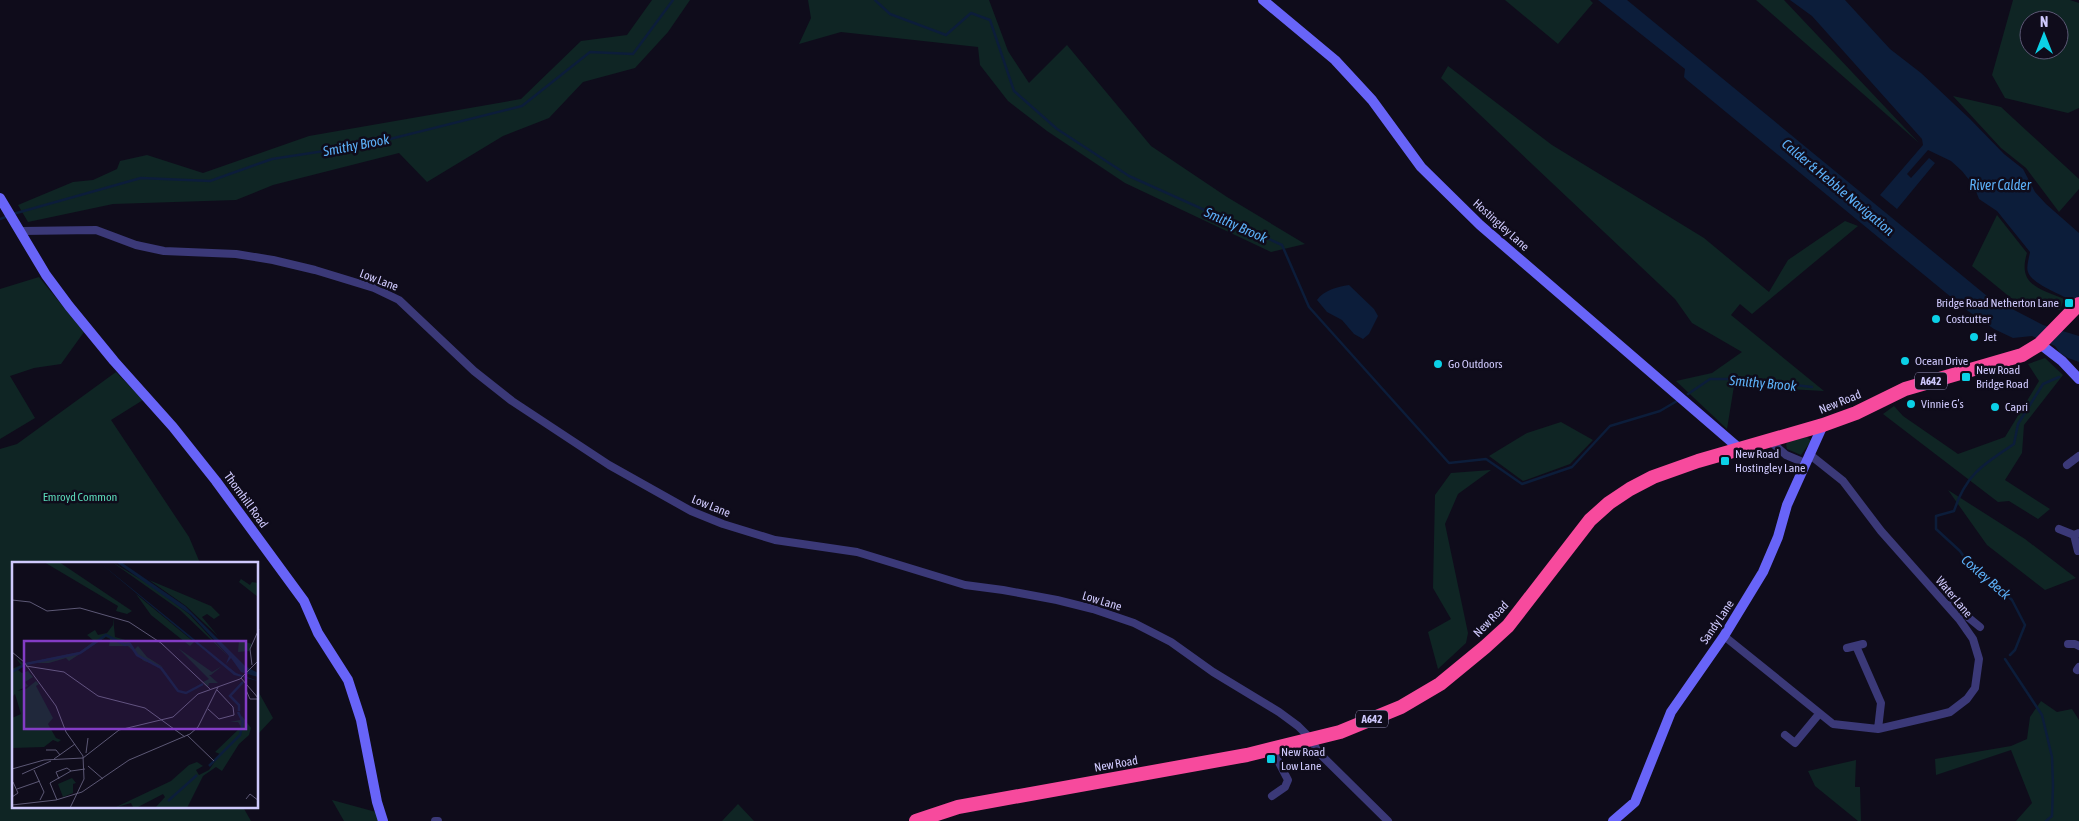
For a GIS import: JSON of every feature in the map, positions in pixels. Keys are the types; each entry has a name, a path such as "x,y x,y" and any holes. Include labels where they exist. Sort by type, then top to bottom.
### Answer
{"highway":[{"name":"A642","path":"2040,344 2078,305"},
{"name":"New Road","path":"916,821 958,807 1186,767 1272,749 1340,732 1400,707 1440,684 1508,626 1590,520 1623,494 1653,477 1698,461 1771,442 1824,425 1856,413 1905,390 2022,355 2040,344"}],"street":[{"name":"Hostingley Lane","path":"1263,0 1335,60 1372,100 1421,166 1480,225 1741,450"},
{"name":"Thornhill Road","path":"0,198 46,275 69,306 109,355 173,427 216,481 304,601 318,633 348,680 361,720 377,802 383,821"},
{"name":"Low Lane","path":"21,231 96,230 136,245 164,251 236,254 273,260 315,270 374,288 399,300 474,371 512,401 609,465 691,511 723,524 776,540 857,552 965,585 1003,590 1093,608 1134,623 1171,642 1212,672 1279,712 1311,739 1318,752 1388,821"},
{"path":"2040,344 2062,361 2079,379"},
{"name":"Sandy Lane","path":"1613,821 1635,802 1671,712 1724,636 1763,572 1778,537 1787,505 1807,458 1824,425"},
{"name":"Water Lane","path":"1724,636 1763,665 1833,724 1878,729 1950,712 1967,699 1975,688 1979,659 1973,639 1960,619 1881,531 1843,481 1807,458 1786,454 1771,442"},
{"path":"2067,466 2079,457"},
{"path":"2059,529 2077,534 2078,551"},
{"path":"1948,606 1952,604 1980,627"},
{"path":"2068,644 2079,646"},
{"path":"1847,648 1859,645 1881,703 1878,729"},
{"path":"1785,735 1792,746 1819,714"},
{"path":"1272,749 1288,780 1285,787 1272,796"}],"green space":[{"path":"652,0 690,0 668,32 635,68 583,82 549,118 503,136 427,182 399,153 273,185 236,200 113,204 28,222 18,205 73,182 93,180 117,169 120,161 147,155 203,173 309,136 521,99 581,41 627,35"},
{"path":"808,0 989,0 1008,51 1029,83 1067,45 1151,146 1227,197 1305,244 1271,252 1125,183 1047,131 1008,101 980,65 978,47 841,32 799,44 811,18"},
{"path":"1505,0 1590,0 1593,3 1558,44"},
{"path":"1756,0 1784,0 1919,143"},
{"path":"2013,0 2070,0 2079,3 2079,108 2068,113 2005,98 1992,75"},
{"path":"1448,66 1552,145 1704,238 1769,292 1788,260 1845,221 1858,226 1752,314 1740,304 1731,315 1824,391 1734,386 1727,429 1676,381 1712,373 1742,352 1692,323 1675,299 1441,78"},
{"path":"1953,96 2001,107 2079,179 2079,189 2059,212 2026,168 2001,148"},
{"path":"1997,215 2027,253 2025,272 2028,279 2039,288 2064,299 2060,310 2011,298 1972,266"},
{"path":"39,277 84,332 61,364 34,368 10,376 35,418 0,439 0,289"},
{"path":"2045,358 2063,375 2024,425 2022,453 2005,480 2050,509 2038,519 2009,501 1998,502 1883,414 1894,406 1903,416 1958,454 2005,437 2039,381 2028,364"},
{"name":"Emroyd Common","path":"116,372 143,400 111,420 189,537 200,562 12,562 12,808 244,808 251,821 0,821 0,449 17,444"},
{"path":"1561,422 1593,440 1570,464 1523,481 1489,456 1527,433"},
{"path":"1807,437 1811,441 1801,455 1787,449 1786,444 1788,442"},
{"path":"1491,470 1458,494 1445,524 1468,633 1466,643 1438,669 1428,632 1451,619 1433,588 1435,495 1451,473"},
{"path":"1948,490 2025,539 2076,578 2045,590 1987,545"},
{"path":"259,693 273,718 259,733"},
{"path":"2041,701 2057,712 2072,709 2079,720 2079,821 2016,821 2032,803 2011,750 1936,775 1935,759 2011,746 2027,739 2030,717"},
{"path":"1856,760 1855,787 1860,787 1861,821 1858,821 1815,786 1808,771"},
{"path":"332,800 376,812 381,821 344,821"},
{"path":"738,804 754,821 722,821"}],"water":[{"name":"Calder & Hebble Navigation","path":"1598,0 1627,0 1987,296 2043,325 2079,336 2079,362 2060,353 2055,346 2032,336 2013,338 1994,329 1968,311 1687,80 1684,77 1685,69"},
{"name":"River Calder","path":"1790,0 1845,0 1890,49 1921,73 2004,154 2023,169 2035,192 2079,233 2079,304 2043,286 2031,277 2027,268 2030,252 1997,211 1979,199 1974,186 1951,161 1928,150 1907,174 1911,178 1929,158 1935,163 1897,209 1880,195 1923,145 1922,139 1812,16"},
{"path":"1349,285 1374,309 1378,316 1369,334 1363,339 1354,334 1342,320 1327,312 1317,300 1327,291"}],"waterway":[{"name":"Smithy Brook","path":"13,214 141,178 210,181 272,159 370,144 522,106 590,52 633,54 673,0"},
{"name":"Smithy Brook","path":"875,0 890,14 946,35 971,13 990,20 1014,91 1057,129 1129,176 1282,245 1309,307 1449,463 1486,459 1522,484 1572,467 1610,426 1660,411 1677,401"},
{"name":"Smithy Brook","path":"0,219 8,216"},
{"name":"Coxley Beck","path":"2010,655 2015,650 2025,625 2012,600 1993,581 1973,570 1960,551 1936,529 1936,516 1954,511 1964,488 1977,471 2014,444 2018,424 2043,384 2059,377"},
{"name":"Smithy Brook","path":"1688,394 1710,379 1745,379 1812,387"},
{"name":"Coxley Beck","path":"2005,659 2042,715 2052,757 2052,816 2046,821"}],"place":[{"name":"Bridge Road Netherton Lane","path":"2069,303"},
{"name":"Costcutter","path":"1936,319"},
{"name":"Jet","path":"1974,337"},
{"name":"Ocean Drive","path":"1905,361"},
{"name":"Go Outdoors","path":"1438,364"},
{"name":"New Road Bridge Road","path":"1966,377"},
{"name":"Vinnie G’s","path":"1911,404"},
{"name":"Capri","path":"1995,407"},
{"name":"New Road Hostingley Lane","path":"1725,461"},
{"name":"New Road Low Lane","path":"1271,759"}]}
